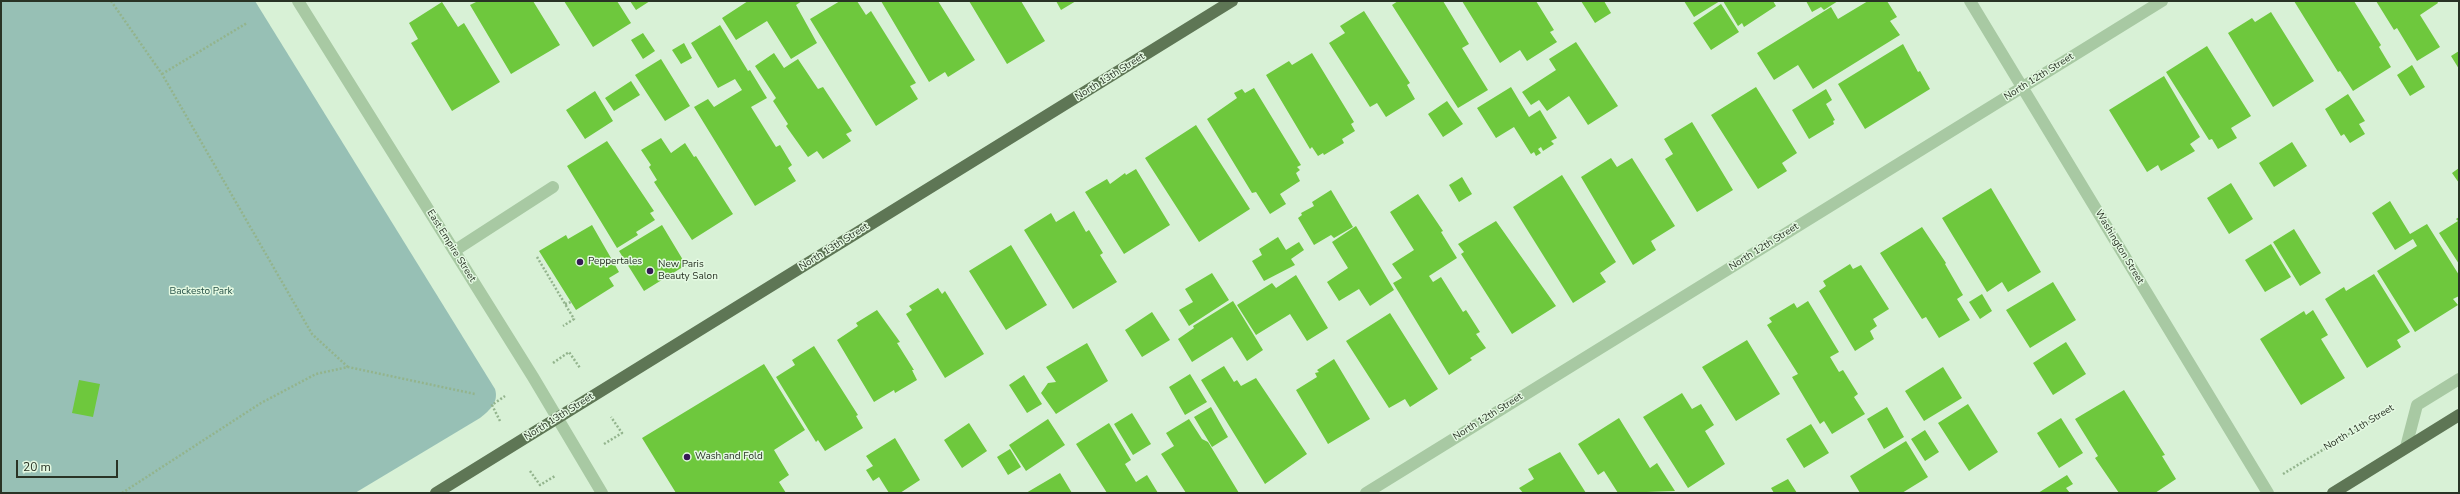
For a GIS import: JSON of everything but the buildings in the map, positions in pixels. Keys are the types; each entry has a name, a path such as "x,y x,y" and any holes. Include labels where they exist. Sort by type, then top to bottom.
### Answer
{"main road":[{"name":"North 13th Street","path":"436,493 1232,1"},
{"path":"2333,493 2459,415"}],"street":[{"name":"East Empire Street","path":"298,1 454,250 602,493"},
{"name":"Washington Street","path":"1970,1 2268,493"},
{"name":"North 12th Street","path":"1366,493 2162,1"},
{"path":"454,250 553,187"},
{"path":"2406,447 2417,405 2459,379"}],"path":[{"path":"111,1 162,74 312,334 348,367"},
{"path":"162,74 247,23"},
{"path":"537,257 574,319 563,326"},
{"path":"565,304 571,302"},
{"path":"551,364 569,352 580,368"},
{"path":"122,493 261,403 316,374 348,367 475,394"},
{"path":"500,421 492,406 505,396"},
{"name":"North 11th Street","path":"2304,461 2397,404 2417,405"},
{"path":"604,444 622,433 611,417"},
{"path":"530,471 540,485 555,476"}],"green space":[{"name":"Backesto Park","path":"1,1 255,1 495,389 495,402 490,409 480,418 355,493 1,493"}],"place":[{"name":"Peppertales","path":"580,262"},
{"name":"New Paris Beauty Salon","path":"650,271"},
{"name":"Wash and Fold","path":"687,457"}]}
